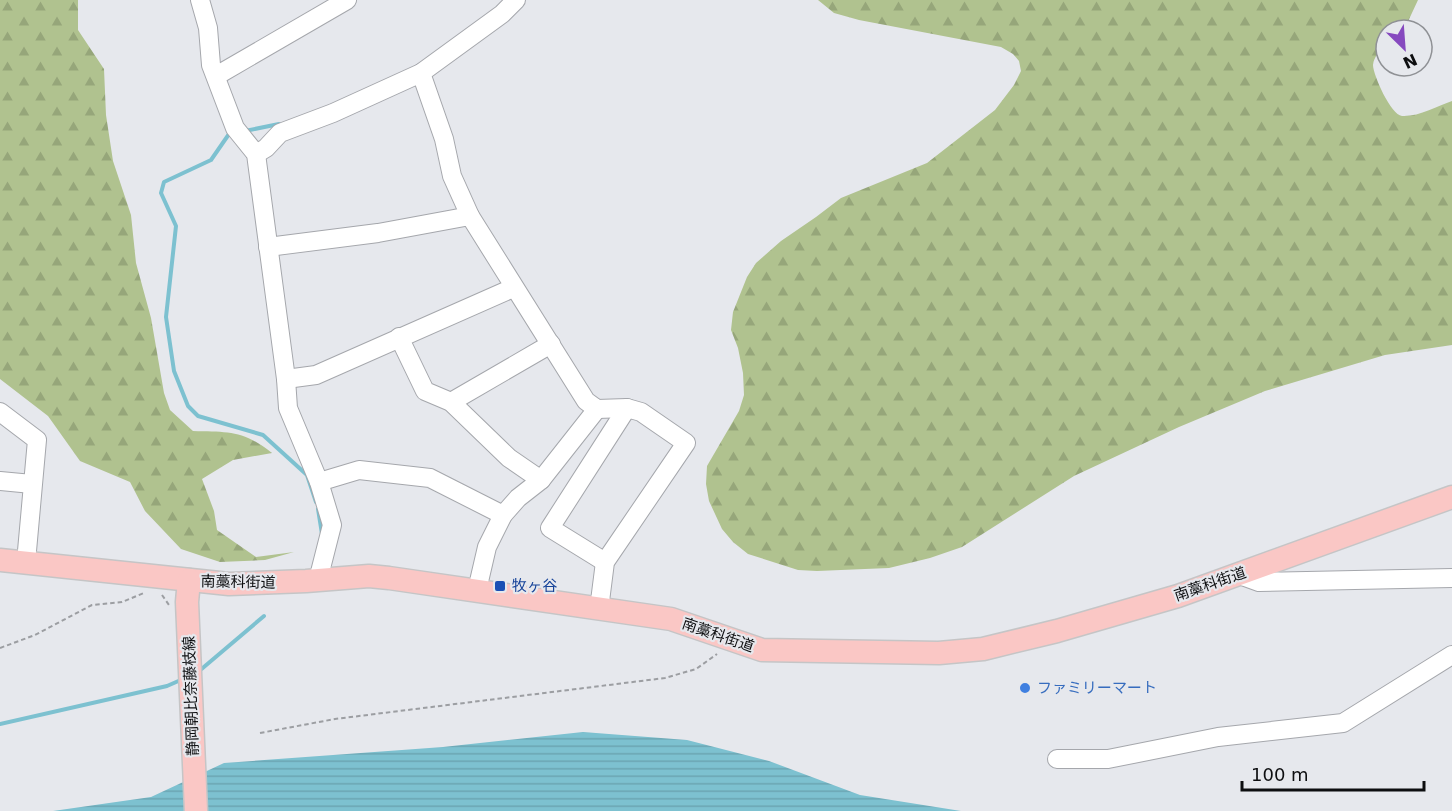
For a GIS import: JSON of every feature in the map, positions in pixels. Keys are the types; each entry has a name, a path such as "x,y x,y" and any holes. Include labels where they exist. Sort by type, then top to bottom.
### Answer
{"main road":[{"name":"南藁科街道","path":"0,560 229,584 369,576 671,619 762,650 939,653 983,649 1058,631 1178,596 1452,497"},
{"name":"静岡朝比奈藤枝線","path":"189,580 187,602 196,811"}],"street":[{"path":"200,0 208,28 212,65 235,128 256,154 288,408 319,482 332,525 318,580"},
{"path":"216,76 347,0"},
{"path":"256,154 266,148 280,133 333,113 422,73 502,14 516,0"},
{"path":"422,73 444,139 452,176 470,216 513,288 586,401 597,409 627,408 641,412 686,443 605,562 599,609"},
{"path":"268,247 378,233 470,216"},
{"path":"286,379 316,375 513,288"},
{"path":"399,337 425,391 451,402 509,458 541,480"},
{"path":"451,402 551,344"},
{"path":"605,562 550,528 627,408"},
{"path":"477,590 487,547 503,515 518,498 541,480 597,409"},
{"path":"0,412 37,440 26,562"},
{"path":"319,482 359,470 430,478 503,515"},
{"path":"0,481 32,484"},
{"path":"1237,574 1258,582 1452,578"},
{"path":"1057,759 1108,759 1218,737 1343,723 1452,655"}],"path":[{"path":"0,648 35,635 92,605 131,600 150,590"},
{"path":"159,592 170,606"},
{"path":"260,733 335,719 665,678 696,669 720,652"}],"green space":[{"path":"0,0 78,0 78,30 104,69 106,115 113,161 131,215 136,263 151,318 164,393 170,410 193,431 243,436 262,445 272,453 233,460 202,479 214,511 217,530 256,557 294,552 265,560 220,562 181,549 145,511 130,482 80,461 48,416 0,379"},
{"path":"818,0 1418,0 1410,18 1374,18 1374,78 1377,78 1393,109 1402,116 1421,113 1452,101 1452,345 1385,355 1265,391 1179,427 1074,476 962,547 930,558 889,568 817,571 798,570 748,554 722,529 709,501 706,484 707,466 739,411 744,395 738,348 731,330 733,312 747,277 756,263 781,241 841,198 927,163 995,110 1014,85 1021,71 1019,61 1013,54 1001,47 859,20 834,13"}],"water":[{"path":"583,732 687,740 769,761 860,795 961,811 53,811 151,797 224,763 443,747"}],"waterway":[{"path":"245,131 279,124"},
{"path":"232,133 211,160 164,182 161,193 176,226 166,317 174,371 188,406 198,416 263,435 307,475 316,502"},
{"path":"318,509 322,534"},
{"path":"198,672 264,616"},
{"path":"0,724 167,686 183,679"}],"place":[{"name":"牧ヶ谷","path":"500,586"},
{"name":"ファミリーマート","path":"1025,688"}]}
